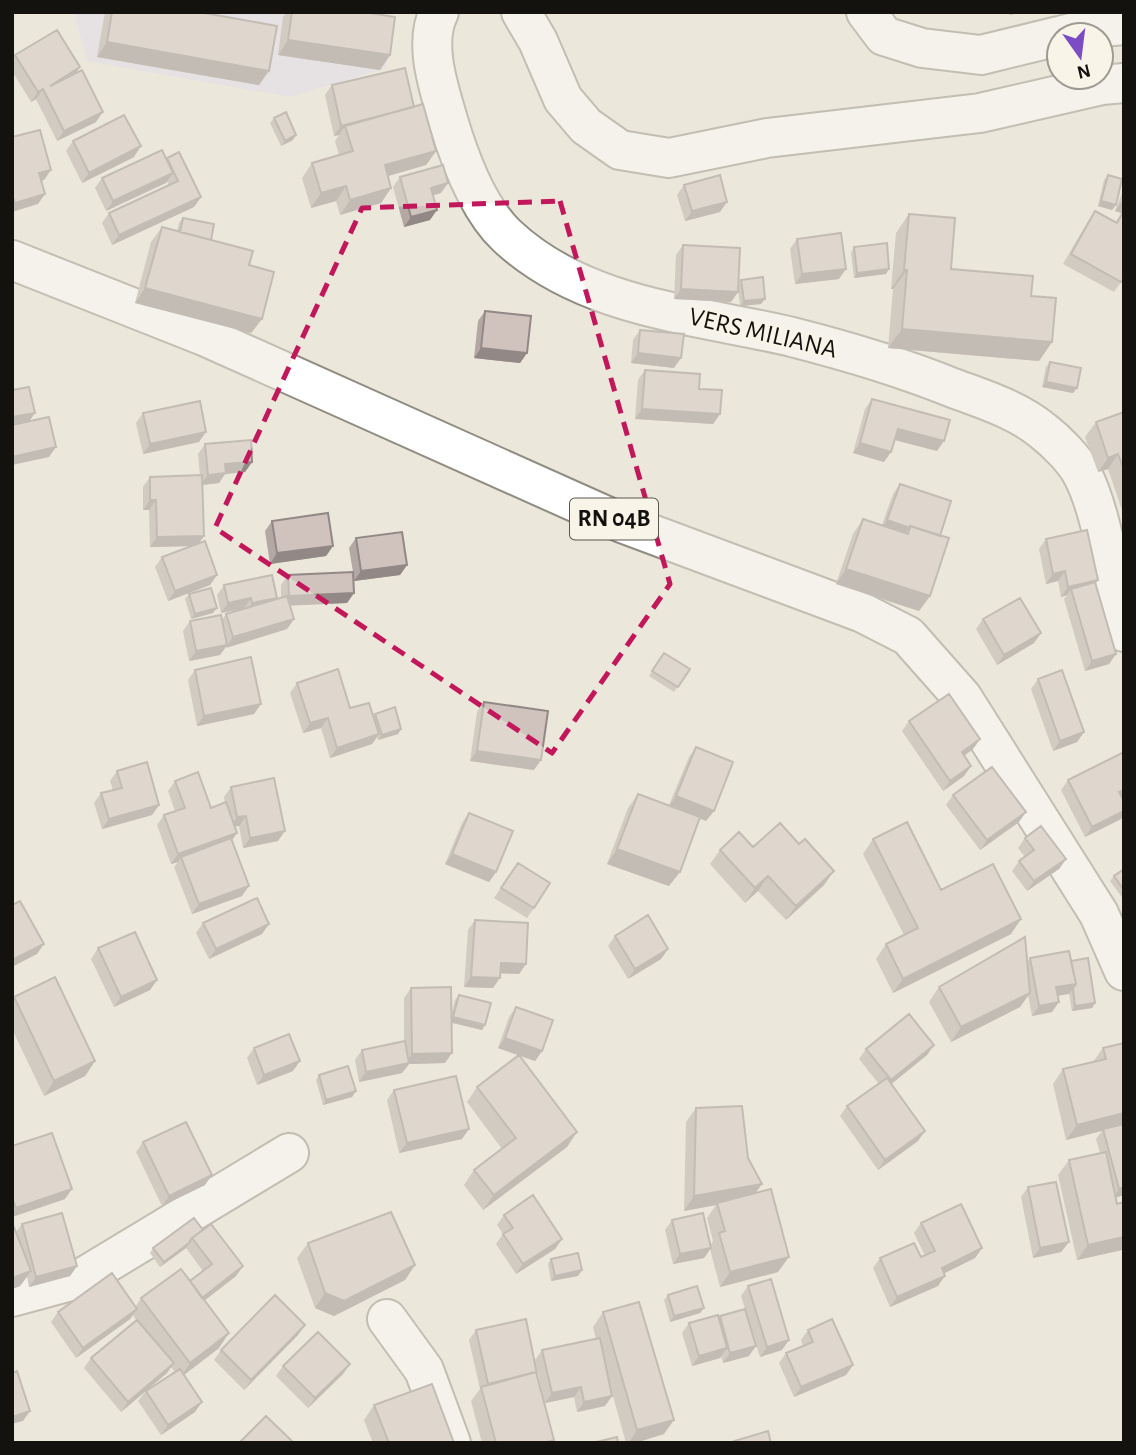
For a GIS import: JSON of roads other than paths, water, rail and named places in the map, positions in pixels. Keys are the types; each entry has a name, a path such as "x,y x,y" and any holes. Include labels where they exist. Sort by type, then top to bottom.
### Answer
{"main road":[{"name":"VERS MILIANA","path":"439,12 432,26 436,77 456,148 475,191 506,235 560,276 625,301 793,338 911,371 1002,407 1043,431 1082,474 1098,520 1124,632"},
{"path":"521,12 538,41 564,99 586,126 620,150 670,158 767,138 981,113 1102,85 1124,83"},
{"path":"866,12 884,36 922,48 981,55 1045,39"},
{"name":"RN 04B","path":"12,260 204,336 622,523 863,613 908,636 962,697 1099,914 1124,971"},
{"path":"12,1297 82,1278 289,1153"},
{"path":"387,1319 424,1370 451,1443"}]}
